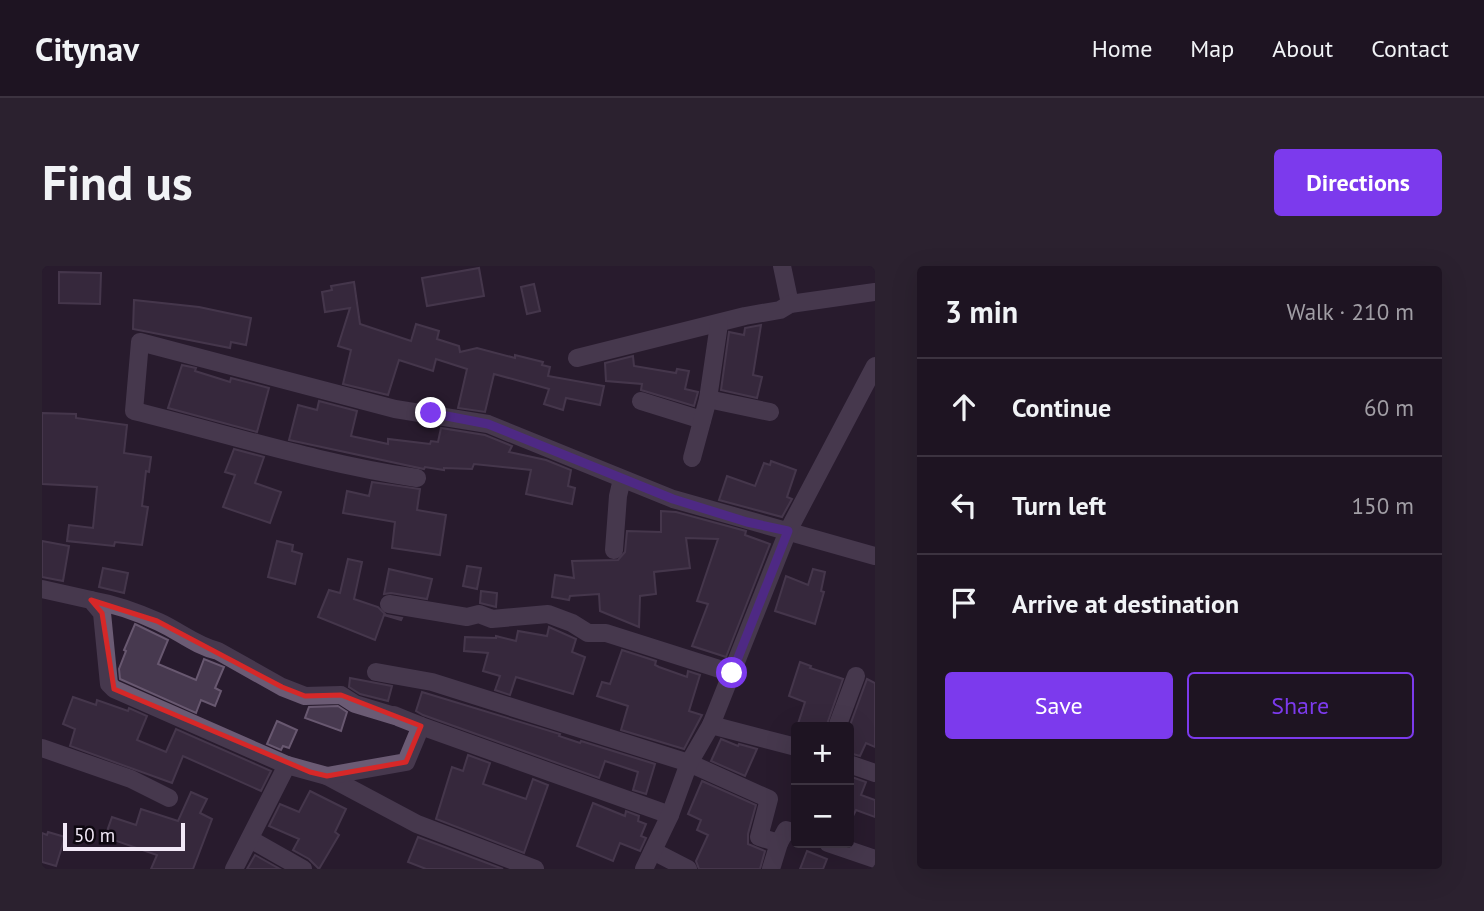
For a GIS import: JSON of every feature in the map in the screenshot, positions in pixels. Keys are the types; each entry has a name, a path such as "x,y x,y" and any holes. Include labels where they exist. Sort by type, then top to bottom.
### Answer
{"street":[{"path":"782,266 790,304"},
{"path":"577,358 745,316 780,310 790,304 875,292"},
{"path":"692,458 708,399 719,324"},
{"path":"416,478 342,466 134,411 140,342 395,409 488,424 673,499 875,556"},
{"path":"644,869 670,815 689,763 711,725 788,531 875,366"},
{"path":"708,399 770,412"},
{"path":"641,401 702,420"},
{"path":"614,550 622,479"},
{"path":"42,589 112,604 158,621 282,687 305,696 341,695 355,704 394,715 670,815"},
{"path":"91,600 102,613 109,684 114,690 288,765 327,776 417,824 535,869"},
{"path":"388,604 467,617 479,614 492,619 548,614 588,633 606,633 732,673"},
{"path":"376,672 432,682 689,763 769,799 759,836 779,843"},
{"path":"839,722 856,676"},
{"path":"711,725 791,746"},
{"path":"327,776 406,762 421,726"},
{"path":"42,748 131,779 169,798"},
{"path":"234,869 288,765"},
{"path":"854,766 875,773"},
{"path":"771,869 779,843 786,831 791,832"},
{"path":"250,839 303,869"},
{"path":"843,848 875,859"},
{"path":"653,851 688,869"}],"highlighted area":[{"path":"91,600 157,621 282,687 305,696 341,695 421,726 406,762 327,776 310,772 114,689 102,613"}],"building":[{"path":"479,268 484,296 427,306 422,278"},
{"path":"59,272 101,273 100,304 59,303"},
{"path":"354,282 360,324 411,341 416,324 439,331 437,339 459,346 460,352 477,348 543,362 542,365 550,367 548,376 604,386 600,405 566,398 563,410 544,404 549,389 494,374 485,412 458,408 467,369 436,359 433,371 399,360 388,395 343,384 351,350 338,346 350,308 325,312 322,292 332,290 331,286"},
{"path":"534,284 540,311 527,314 521,287"},
{"path":"134,300 199,307 251,318 246,345 231,342 230,348 133,329"},
{"path":"761,325 753,375 762,377 757,398 721,390 729,332 744,335 745,328"},
{"path":"633,356 634,366 676,373 677,369 689,371 685,389 698,392 694,406 641,390 642,384 606,381 605,363"},
{"path":"182,365 230,382 231,378 269,388 257,432 168,408"},
{"path":"319,401 357,411 351,436 388,444 388,439 430,444 431,441 438,442 441,428 485,435 512,446 509,452 546,460 571,470 568,486 575,488 572,504 526,494 531,470 474,464 472,469 424,469 289,440 298,405 317,410"},
{"path":"42,413 76,414 76,418 127,425 124,453 151,457 149,472 146,471 142,506 148,507 142,545 115,542 114,546 67,541 69,525 93,528 97,487 42,484"},
{"path":"234,449 264,457 255,483 281,492 270,523 223,507 235,475 225,472"},
{"path":"771,461 796,470 787,497 792,499 782,517 719,500 727,476 755,486 764,463 770,465"},
{"path":"372,482 420,489 417,510 446,515 440,555 392,548 395,522 343,513 347,491 369,496"},
{"path":"661,511 676,512 746,531 745,535 770,544 726,657 692,646 708,604 697,601 718,539 686,538 690,568 654,572 656,594 640,596 639,627 600,611 599,594 570,596 569,600 552,597 555,575 574,578 572,561 618,560 625,552 627,531 661,532"},
{"path":"42,541 69,546 63,581 42,577"},
{"path":"277,541 293,545 292,551 302,554 295,584 268,577"},
{"path":"348,559 362,562 354,599 378,607 386,615 402,618 401,620 384,615 375,640 318,617 329,590 340,593"},
{"path":"467,566 481,568 477,589 463,586"},
{"path":"103,568 128,573 124,593 99,587"},
{"path":"389,569 432,579 427,599 384,594"},
{"path":"813,569 825,572 821,591 824,592 815,624 775,611 786,576 808,585"},
{"path":"481,591 497,593 496,607 480,603"},
{"path":"135,624 168,640 158,664 196,680 204,659 224,667 215,688 221,691 215,706 201,700 196,713 120,679 119,669 126,651 124,650"},
{"path":"549,627 576,639 572,652 585,657 573,694 516,677 510,695 495,690 500,676 483,671 488,653 464,651 465,637 496,636 516,641 518,631 547,636"},
{"path":"622,650 656,661 655,665 687,677 688,671 700,675 689,711 702,715 684,749 621,730 628,706 597,696 602,682 610,684"},
{"path":"800,662 843,679 828,722 799,722 805,702 789,696"},
{"path":"350,678 392,686 388,701 360,694 349,687"},
{"path":"867,679 875,683 875,747 866,743 860,756 854,754 854,722 851,722"},
{"path":"422,692 655,764 646,794 633,790 638,772 605,761 599,778 423,715 416,711"},
{"path":"73,697 96,705 97,700 128,711 129,708 147,716 137,740 166,752 176,729 271,771 261,791 183,756 172,783 70,746 75,729 63,724"},
{"path":"338,706 347,712 341,731 305,718 309,707"},
{"path":"277,721 297,730 289,748 283,746 281,750 267,744"},
{"path":"721,739 738,746 739,744 757,749 745,776 711,761"},
{"path":"468,755 490,763 483,784 526,799 533,779 548,785 524,853 436,819 452,767 463,771"},
{"path":"854,778 866,782 861,795 875,800 875,817 856,810 854,814"},
{"path":"702,781 756,805 748,844 765,851 760,869 699,869 696,861 708,835 697,830 701,820 688,814"},
{"path":"310,791 346,809 335,832 339,835 319,869 309,859 293,850 299,839 269,826 280,804 299,812"},
{"path":"191,792 207,799 200,813 212,819 193,869 151,869 157,855 105,837 112,817 136,825 141,809 178,821"},
{"path":"593,803 625,816 626,811 639,816 638,821 646,824 641,836 646,838 640,851 620,843 613,861 577,846"},
{"path":"48,832 65,837 56,866 42,862 42,833 47,835"},
{"path":"418,837 503,869 426,869 408,862"},
{"path":"807,851 827,859 823,869 800,869"},
{"path":"255,855 280,869 247,869"}],"route":[{"path":"431,413 488,424 673,499 747,522 788,531 732,673"}]}
